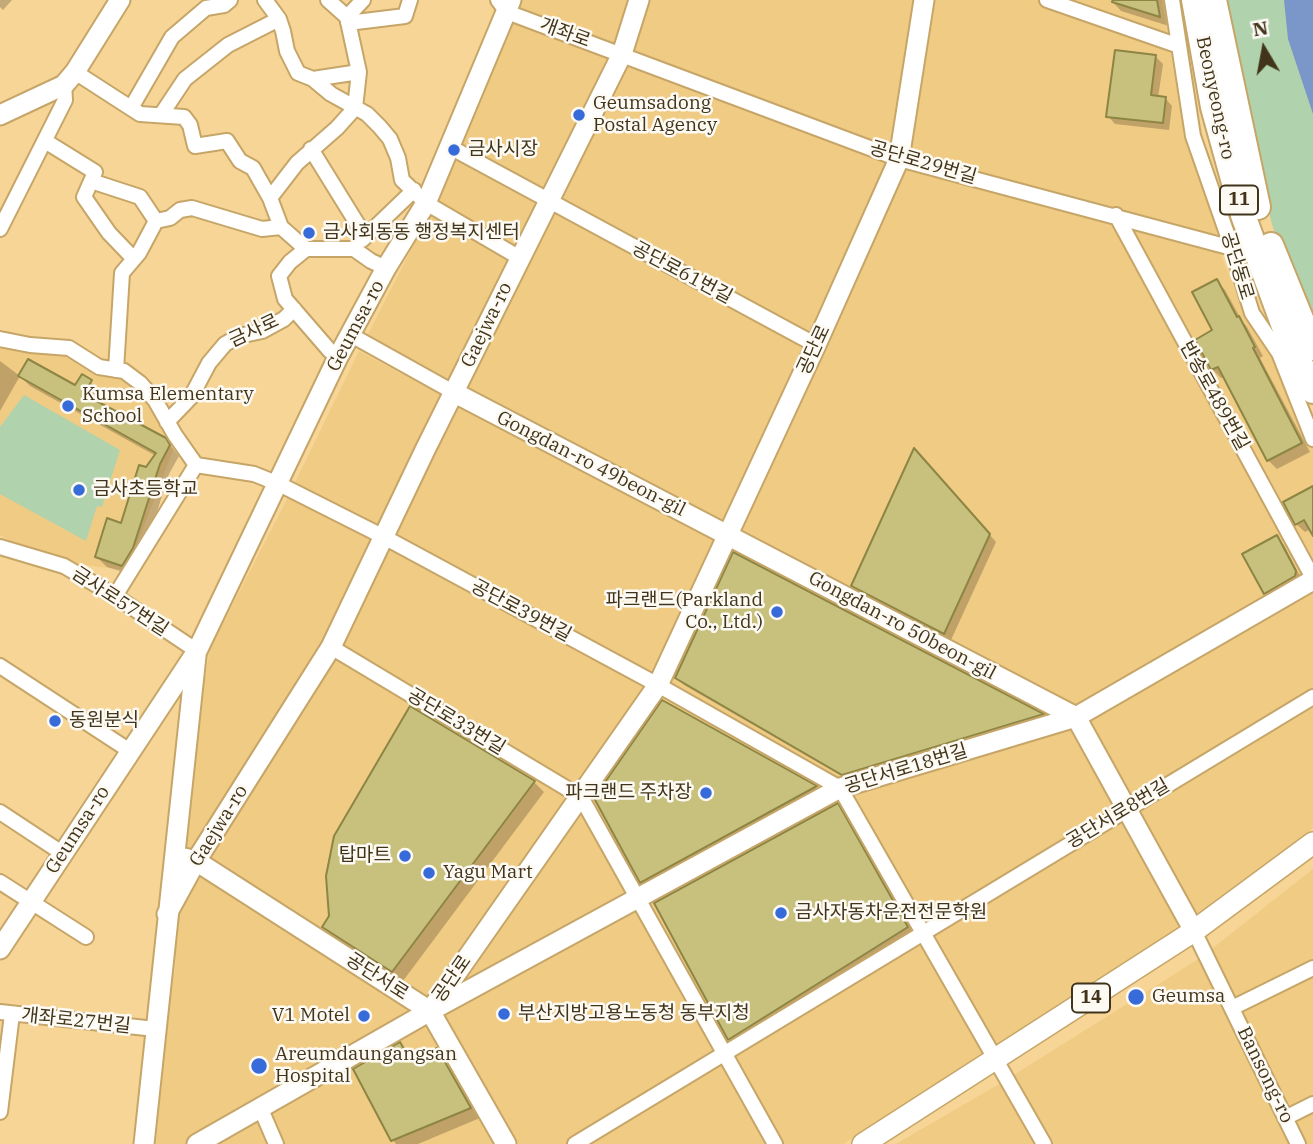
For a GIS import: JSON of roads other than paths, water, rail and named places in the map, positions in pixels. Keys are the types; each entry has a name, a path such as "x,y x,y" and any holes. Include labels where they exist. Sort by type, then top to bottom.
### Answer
{"highway":[{"name":"Beonyeong-ro","path":"1194,0 1213,107 1243,215 1286,332 1313,391"},
{"name":"Beonyeong-ro","path":"1214,0 1252,188 1267,234 1313,348"}],"main road":[{"name":"14","path":"863,1144 1195,931 1313,843"}],"street":[{"path":"0,229 4,212 65,100 70,78 120,0"},
{"path":"131,108 172,37 206,8 224,5 230,0"},
{"path":"265,0 279,19 287,51 299,73 367,114 390,139 398,158 402,180 420,196 520,258"},
{"path":"270,198 297,163 337,128 355,108 359,72 347,20 328,0"},
{"path":"347,20 363,0"},
{"path":"347,20 405,16 410,0"},
{"name":"Gaejwa-ro","path":"144,1144 167,914 196,861 331,647 547,201 622,54 639,0"},
{"name":"공단로","path":"197,1144 430,1011 658,685 899,159 924,0"},
{"path":"1048,0 1179,46"},
{"name":"공단동로","path":"1172,0 1193,136 1252,313 1279,353 1313,439"},
{"name":"개좌로","path":"505,4 622,54"},
{"name":"Geumsa-ro","path":"0,949 197,651 338,357 386,268 420,196 450,147 505,4"},
{"path":"161,116 185,79 228,45 279,19"},
{"name":"공단로29번길","path":"622,54 899,159 1232,247"},
{"path":"313,79 359,72"},
{"path":"70,78 140,114 184,117 190,125 195,146 227,141 240,161 253,168 270,198 281,227 306,249 354,249 386,268"},
{"path":"0,115 70,78"},
{"path":"44,141 93,177 140,197 156,222"},
{"path":"450,147 547,201"},
{"path":"311,149 358,225 367,233"},
{"path":"93,177 84,197 109,233 134,259"},
{"path":"354,249 367,233 420,196"},
{"name":"공단로61번길","path":"547,201 816,345"},
{"path":"156,222 170,218 180,210 192,208 262,229 281,227"},
{"name":"반송로489번길","path":"1115,215 1313,579"},
{"path":"116,370 122,273 150,236 156,222"},
{"name":"금사로","path":"306,249 290,262 279,276 285,299 338,357"},
{"name":"금사로","path":"167,422 191,397 209,363 225,344 239,336 262,331 284,319 294,309"},
{"name":"Gaejwa-ro","path":"351,335 455,393"},
{"path":"0,339 69,348 99,367 124,370 155,400 197,465 254,474 384,537"},
{"name":"Gongdan-ro 49beon-gil","path":"455,393 727,534"},
{"path":"115,596 197,465"},
{"name":"Gongdan-ro 50beon-gil","path":"727,534 1076,717"},
{"name":"공단로39번길","path":"384,537 658,685"},
{"name":"금사로57번길","path":"0,547 64,566 115,596 197,651"},
{"name":"공단서로18번길","path":"430,1011 840,788 1076,717 1313,579"},
{"name":"공단로33번길","path":"331,647 581,796"},
{"name":"Geumsa-ro","path":"167,914 197,651"},
{"path":"0,666 130,751"},
{"path":"658,685 840,788 1044,1144"},
{"name":"공단서로8번길","path":"575,1144 1313,696"},
{"path":"156,713 189,724"},
{"path":"1076,717 1195,931"},
{"path":"581,796 775,1144"},
{"path":"0,812 62,853"},
{"name":"공단서로","path":"173,855 196,861 430,1011 506,1144"},
{"path":"0,882 86,936"},
{"name":"Bansong-ro","path":"1195,931 1298,1144"},
{"path":"1232,1008 1313,968"},
{"name":"개좌로27번길","path":"0,1112 6,1013 155,1029"},
{"path":"1285,1118 1313,1104"},
{"path":"260,1107 276,1144"}],"water":[{"path":"1284,0 1313,0 1313,114 1288,39"}],"place":[{"name":"Geumsadong Postal Agency","path":"579,115"},
{"name":"금사시장","path":"454,150"},
{"name":"금사회동동 행정복지센터","path":"309,233"},
{"name":"Kumsa Elementary School","path":"68,406"},
{"name":"금사초등학교","path":"79,490"},
{"name":"파크랜드(Parkland Co., Ltd.)","path":"777,612"},
{"name":"동원분식","path":"55,721"},
{"name":"파크랜드 주차장","path":"706,793"},
{"name":"탑마트","path":"405,856"},
{"name":"Yagu Mart","path":"429,873"},
{"name":"금사자동차운전전문학원","path":"781,913"},
{"name":"Geumsa","path":"1136,997"},
{"name":"부산지방고용노동청 동부지청","path":"504,1014"},
{"name":"V1 Motel","path":"364,1016"},
{"name":"Areumdaungangsan Hospital","path":"259,1066"}]}
